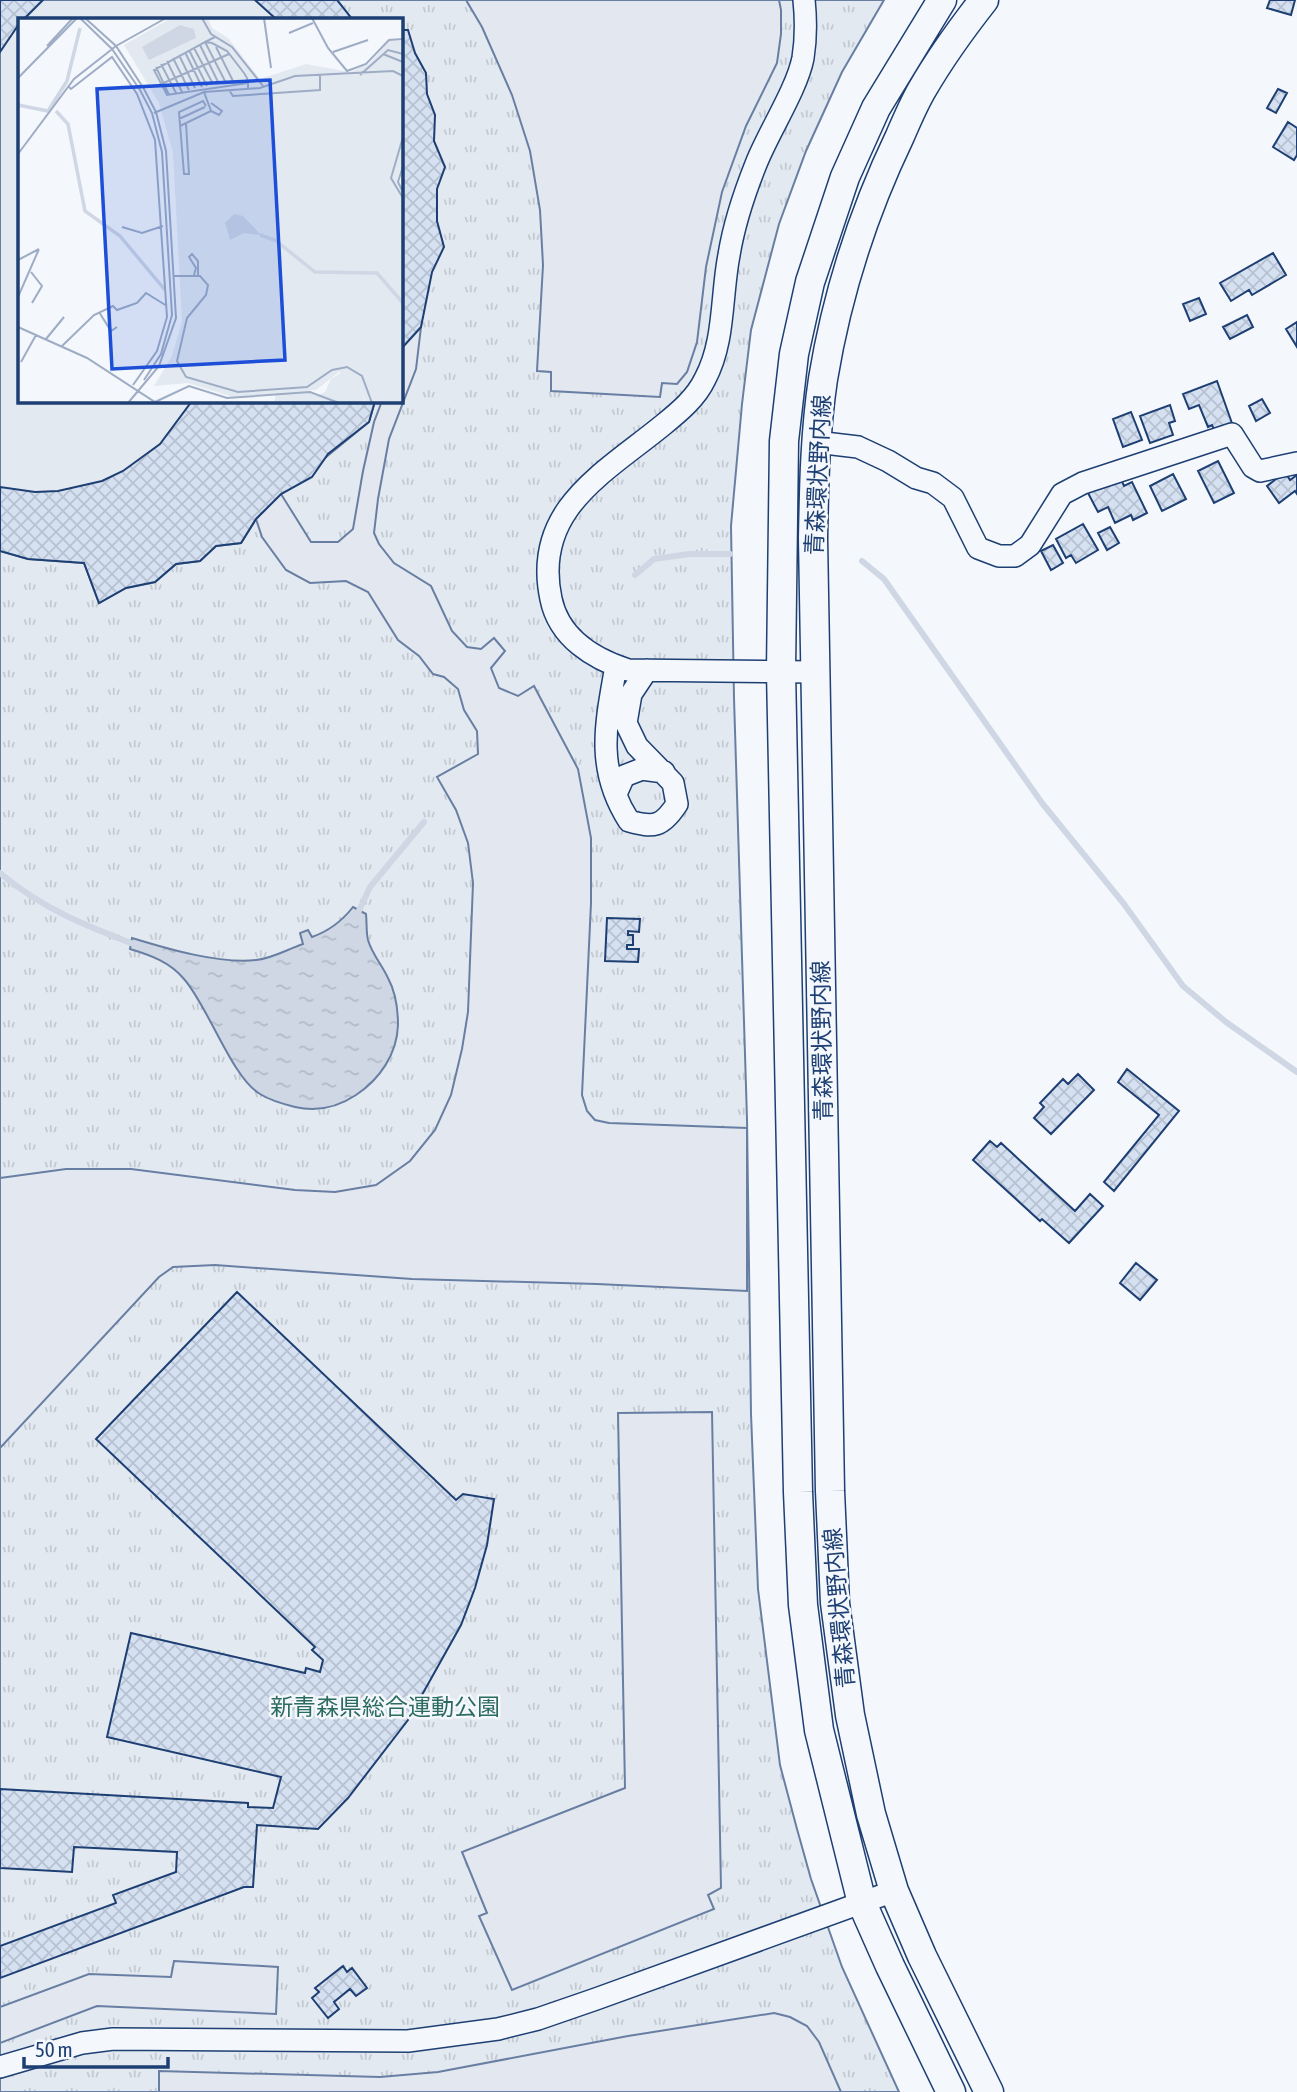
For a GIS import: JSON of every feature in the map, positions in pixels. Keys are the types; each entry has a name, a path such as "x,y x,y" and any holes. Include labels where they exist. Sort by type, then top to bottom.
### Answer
{"main road":[{"name":"青森環状野内線","path":"942,0 876,108 845,177 810,282 794,354 784,441 781,671 798,1492 803,1605 819,1730 862,1903 951,2092"},
{"name":"青森環状野内線","path":"984,0 958,33 922,89 884,169 856,241 839,303 823,379 816,442 813,538 824,1210 835,1603 850,1715 871,1814 894,1891 922,1956 989,2092"},
{"path":"793,1211 824,1210"}],"street":[{"path":"804,0 806,30 802,60 756,163 738,215 729,256 716,353 705,381 686,407 580,493 563,512 553,534 548,558 548,586 553,610 580,648 604,662 628,670 815,672"},
{"path":"816,442 858,447 916,478 933,482 953,498 978,548 999,556 1015,556 1030,545 1062,494 1083,483 1195,444 1232,433 1253,467 1260,471 1297,463"},
{"path":"616,666 604,749 609,775 618,804 629,821 649,827 667,819 677,804 673,783 637,746 626,723 631,694 647,670"},
{"path":"616,794 624,776 642,769 664,772"},
{"path":"0,2067 57,2049 113,2039 408,2042 498,2029 584,2003 894,1891"}],"green space":[{"name":"新青森県総合運動公園","path":"0,0 884,0 842,72 806,151 779,224 751,330 731,526 747,1119 751,1414 758,1589 780,1765 811,1879 842,1967 899,2092 0,2092"},
{"path":"0,0 337,0 351,18 18,18 18,402 375,402 369,422 281,494 256,519 241,543 216,546 200,561 176,564 155,582 126,588 99,603 84,563 28,559 0,551"}],"shaded area":[{"path":"466,0 779,0 781,34 777,63 746,126 722,192 706,267 697,342 687,372 677,384 662,383 660,397 551,391 551,372 537,371 543,265 540,210 530,151 512,95 482,27"},
{"path":"421,327 416,369 389,439 374,533 394,563 431,586 452,631 467,647 481,649 494,638 505,651 491,668 499,688 518,696 534,686 578,769 591,838 591,903 582,1095 587,1111 595,1120 609,1123 747,1128 747,1291 412,1279 215,1265 173,1267 159,1277 0,1448 0,1178 66,1169 131,1169 295,1190 335,1192 376,1185 410,1161 435,1130 451,1095 468,1012 473,883 468,843 456,810 437,777 478,754 477,731 464,710 458,689 444,677 433,674 419,656 398,640 368,592 346,581 310,583 286,570 262,537 256,519 281,494 311,542 338,542 353,529 374,422 382,402 402,402 402,348"},
{"path":"712,1412 721,1888 708,1895 714,1909 512,1990 479,1916 487,1913 462,1852 625,1788 618,1413"},
{"path":"174,1961 278,1967 276,2014 97,2006 0,2043 0,2007 89,1974 171,1977"},
{"path":"774,2013 790,2017 807,2026 819,2042 841,2092 159,2092 159,2071 380,2077 438,2072 628,2036"}],"water":[{"path":"353,907 366,914 370,945 393,989 397,1036 391,1056 373,1081 349,1099 327,1107 295,1107 260,1094 250,1086 230,1058 184,979 166,964 130,949 132,938 210,958 242,961 262,959 303,944 300,933 308,930 312,937 324,932 340,921"}],"building":[{"path":"0,0 43,0 25,18 18,18 18,25 0,52"},
{"path":"255,0 337,0 351,18 275,18"},
{"path":"1270,0 1295,0 1291,15 1267,8"},
{"path":"402,30 408,30 415,53 426,73 427,94 435,115 434,141 445,167 437,189 437,221 444,247 432,272 421,327 402,348"},
{"path":"1278,89 1287,93 1276,113 1267,108"},
{"path":"1288,122 1297,128 1297,155 1294,160 1273,147"},
{"path":"1273,253 1286,275 1252,295 1249,290 1231,301 1220,283"},
{"path":"1199,298 1206,314 1190,321 1183,304"},
{"path":"1247,315 1253,327 1230,339 1223,327"},
{"path":"1297,322 1297,347 1286,329"},
{"path":"1217,381 1233,426 1215,432 1212,425 1208,427 1199,405 1189,409 1183,394"},
{"path":"1262,399 1270,413 1256,421 1249,406"},
{"path":"191,402 375,402 369,422 328,454 312,477 281,494 256,519 241,543 216,546 200,561 176,564 155,582 126,588 99,603 84,563 28,559 0,551 0,487 35,492 58,491 102,481 123,471 160,444"},
{"path":"1170,405 1175,421 1169,423 1173,435 1150,443 1140,416"},
{"path":"1131,412 1142,440 1123,447 1113,419"},
{"path":"1218,461 1234,493 1214,503 1198,471"},
{"path":"1285,472 1290,480 1297,475 1297,494 1295,491 1279,503 1267,486"},
{"path":"1173,474 1186,499 1162,511 1150,486"},
{"path":"1120,477 1124,486 1132,482 1147,513 1133,520 1131,515 1115,523 1108,507 1098,512 1088,493"},
{"path":"1083,524 1098,550 1076,563 1071,555 1066,558 1056,539"},
{"path":"1110,527 1119,543 1107,550 1098,533"},
{"path":"1053,545 1063,563 1051,570 1041,551"},
{"path":"607,918 640,919 639,932 628,931 628,935 633,935 633,945 627,945 627,949 639,949 638,962 605,961"},
{"path":"1127,1069 1179,1111 1114,1191 1104,1182 1159,1115 1118,1082"},
{"path":"1078,1074 1094,1090 1051,1134 1034,1118 1044,1107 1040,1103 1063,1079 1068,1084"},
{"path":"990,1141 997,1147 1001,1143 1075,1211 1090,1194 1103,1206 1069,1243 1042,1219 1040,1221 973,1160"},
{"path":"1136,1263 1157,1280 1140,1300 1120,1283"},
{"path":"237,1292 456,1500 463,1494 494,1499 487,1545 475,1588 461,1625 408,1720 348,1798 318,1829 257,1825 253,1887 244,1887 0,1978 0,1946 116,1903 113,1895 176,1872 177,1852 74,1847 72,1872 0,1868 0,1789 248,1803 248,1807 273,1808 281,1777 107,1737 131,1633 305,1673 306,1668 320,1672 323,1660 312,1650 315,1647 96,1439"},
{"path":"343,1966 347,1972 352,1968 367,1988 356,1996 350,1989 334,2002 339,2009 328,2018 312,1998 319,1992 315,1988"}],"waterway":[{"path":"635,575 654,559 689,554 730,554"},
{"path":"862,561 884,579 1042,803 1124,904 1183,986 1226,1022 1297,1072"},
{"path":"356,917 370,887 424,822"},
{"path":"0,873 48,906 81,923 136,945"}]}
